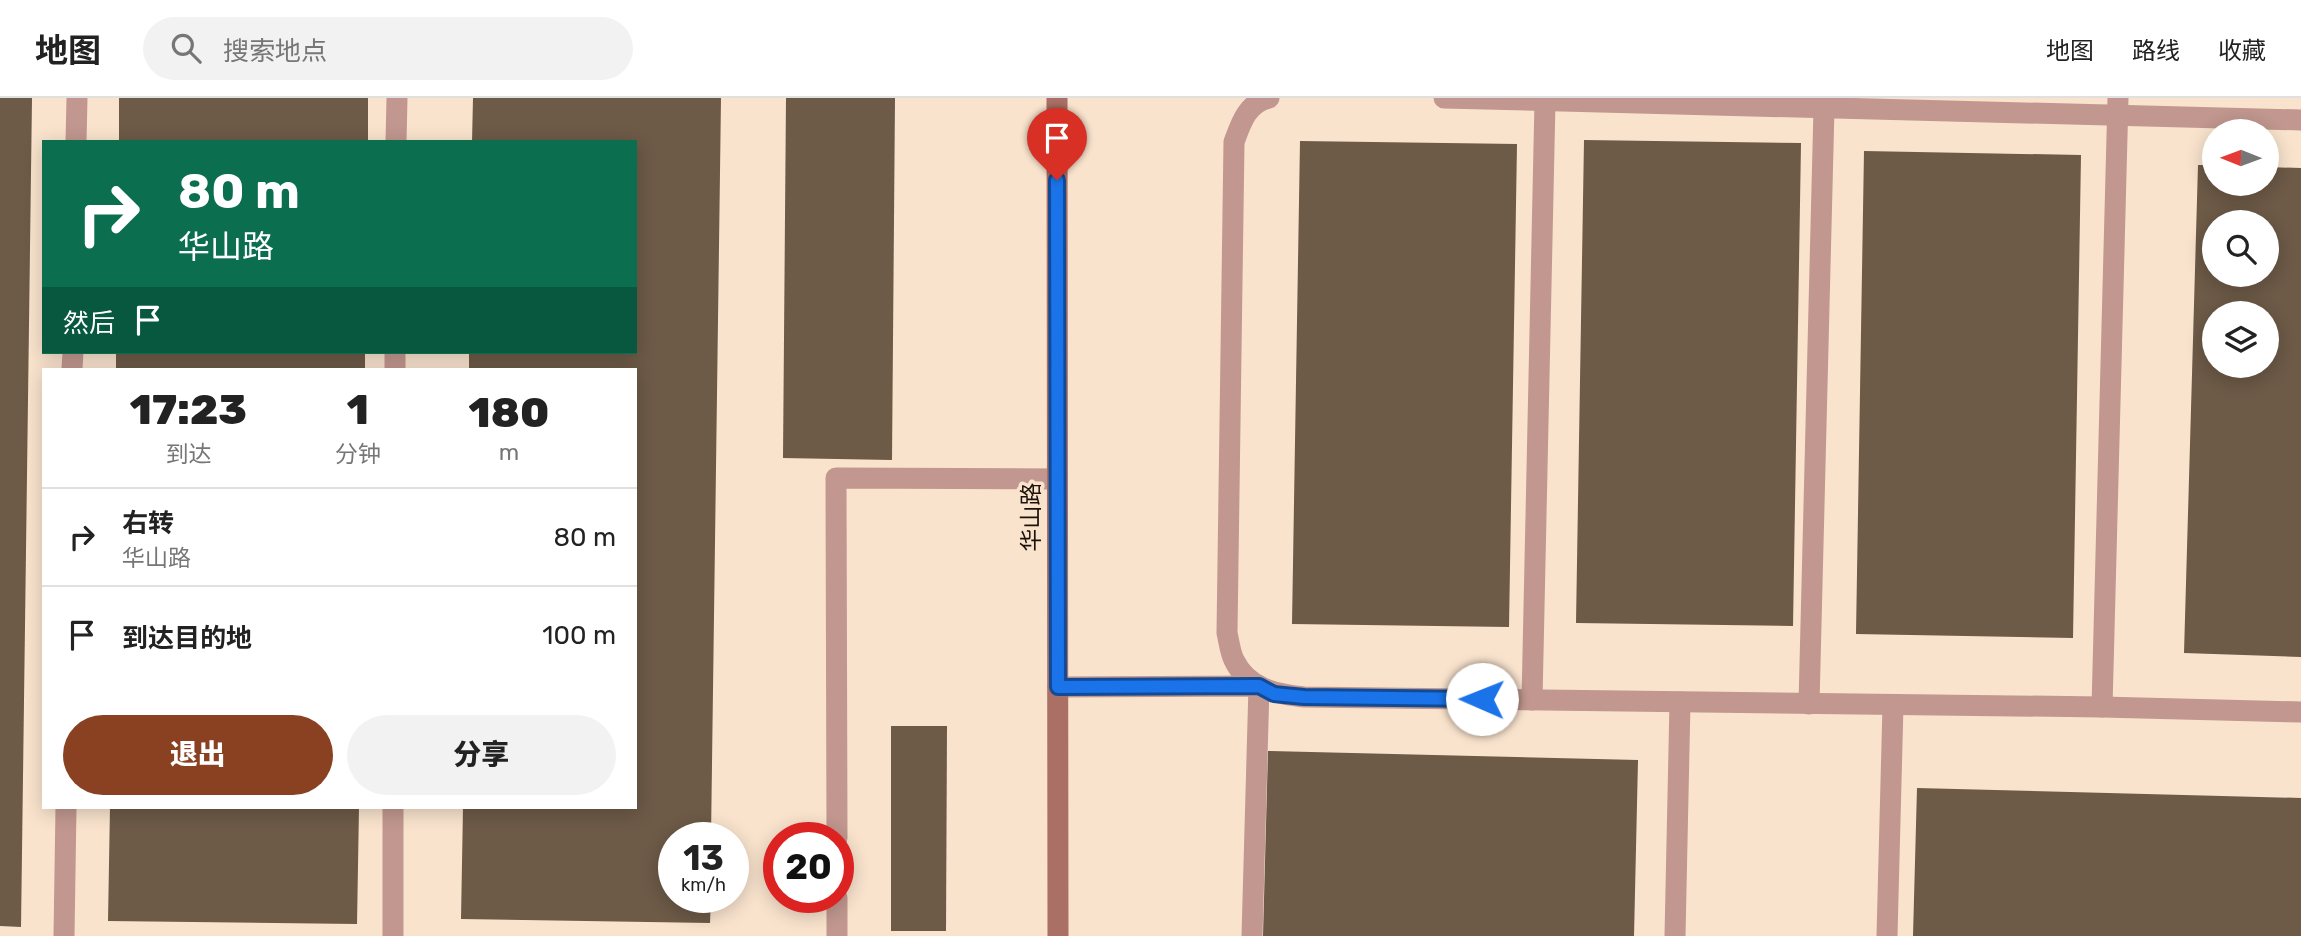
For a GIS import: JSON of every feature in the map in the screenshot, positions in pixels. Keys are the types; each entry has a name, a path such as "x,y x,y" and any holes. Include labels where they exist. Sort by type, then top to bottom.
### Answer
{"street":[{"name":"华山路","path":"1057,98 1058,936"}],"lane":[{"path":"76,140 77,98"},
{"path":"396,140 397,98"},
{"path":"1269,98 1245,113 1234,142 1227,633 1233,660 1248,681 1274,694 1304,697 2301,712"},
{"path":"1444,98 1824,108 2118,107 2301,120"},
{"path":"1532,700 1545,100"},
{"path":"2102,707 2118,107"},
{"path":"1809,704 1824,108"},
{"path":"837,822 836,478 1057,478"},
{"path":"1058,687 1259,686"},
{"path":"1252,936 1259,686"},
{"path":"1675,936 1680,702"},
{"path":"1886,936 1893,705"},
{"path":"64,936 66,809"},
{"path":"393,809 393,936"},
{"path":"837,913 837,936"}],"building":[{"path":"0,98 32,98 21,927 0,926"},
{"path":"119,98 368,98 368,140 119,140"},
{"path":"473,98 721,98 711,822 658,822 658,913 710,913 710,923 461,919 463,809 637,809 637,368 469,368 469,354 637,354 637,140 472,140"},
{"path":"786,98 895,98 892,460 783,458"},
{"path":"1584,140 1801,143 1793,626 1576,623"},
{"path":"1300,141 1517,144 1509,627 1292,624"},
{"path":"1864,151 2081,155 2073,638 1856,634"},
{"path":"2198,165 2202,165 2202,196 2279,196 2279,167 2301,168 2301,657 2184,653"},
{"path":"116,354 365,354 365,368 116,368"},
{"path":"891,726 947,726 946,931 891,931"},
{"path":"1268,751 1638,760 1634,936 1263,936"},
{"path":"1917,788 2301,798 2301,936 1913,936"},
{"path":"110,809 359,809 357,924 108,921"}],"route":[{"path":"1057,180 1058,687 1259,686 1274,694 1304,697 1482,699"}]}
